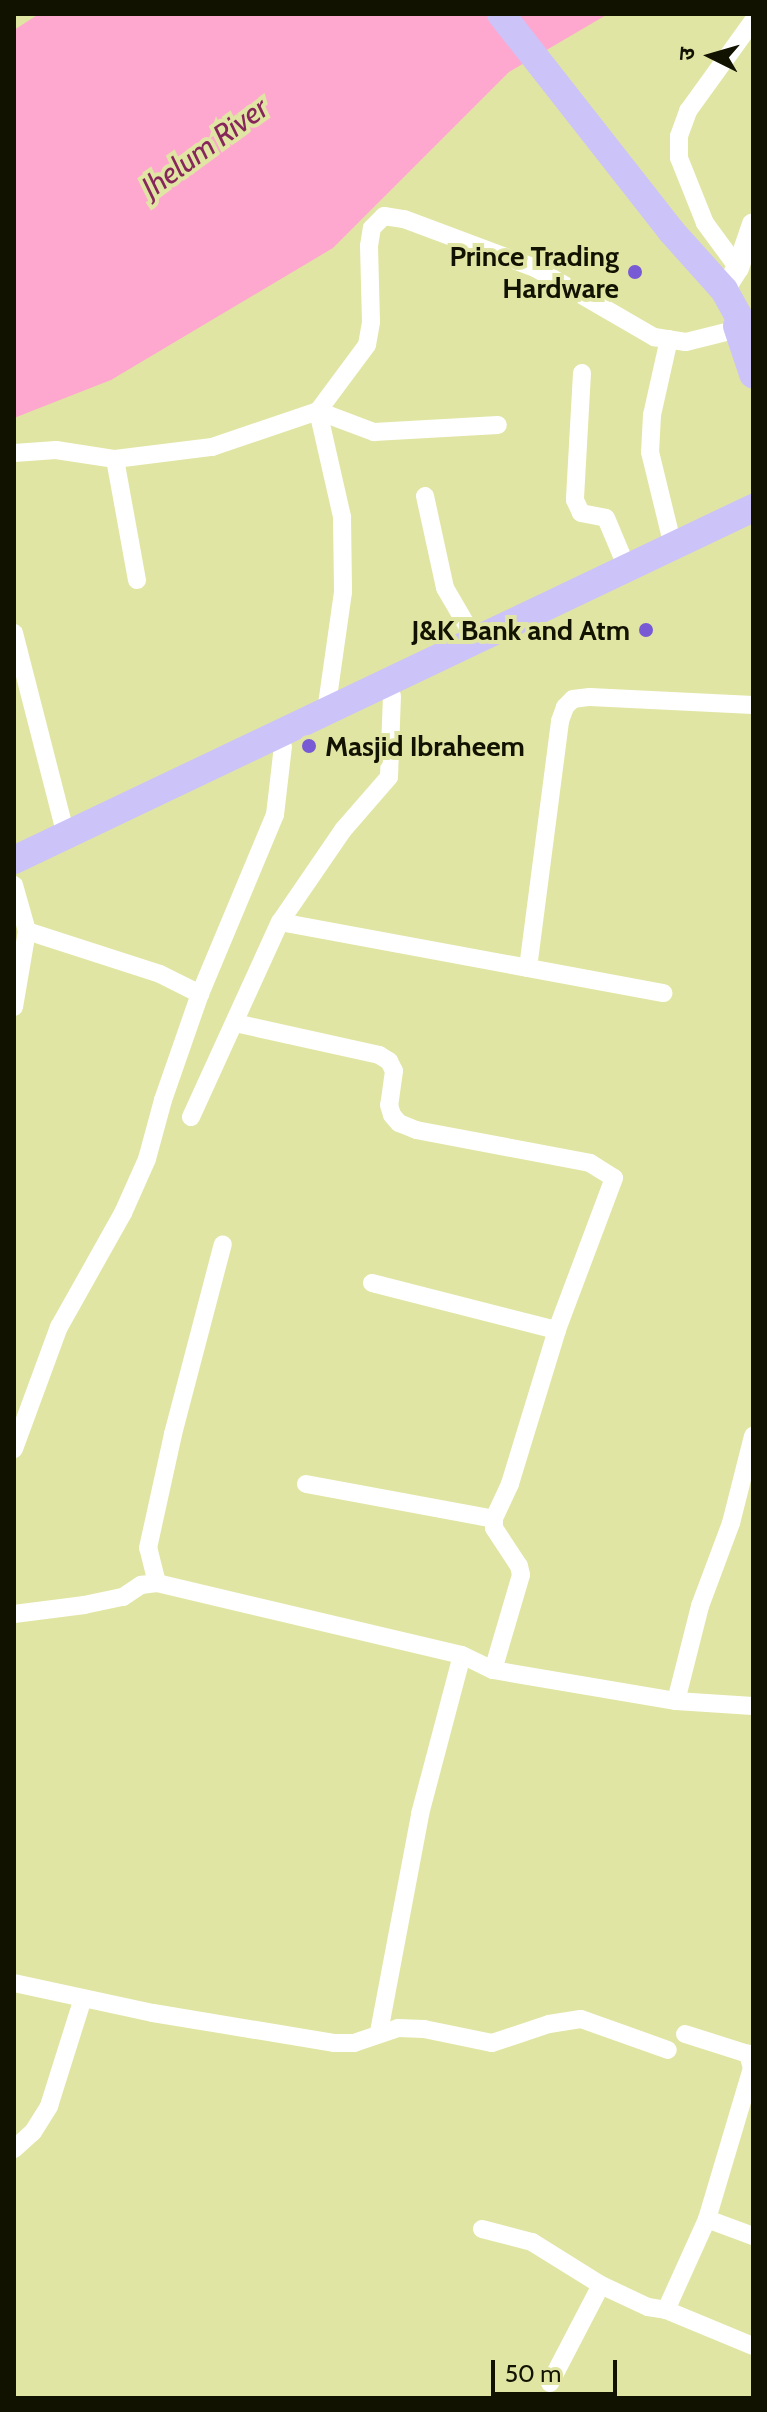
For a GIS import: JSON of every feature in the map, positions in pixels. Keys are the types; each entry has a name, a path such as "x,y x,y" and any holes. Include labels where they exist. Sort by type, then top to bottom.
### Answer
{"main road":[{"path":"501,14 672,232 731,279 753,374"},
{"path":"14,860 753,508"},
{"path":"14,882 283,746 753,529"}],"street":[{"path":"731,279 679,158 679,136 688,111 753,21"},
{"path":"14,453 56,450 115,459 212,447 318,411 367,345 371,322 369,246 372,228 384,216 404,219 535,268 654,337 686,342 744,329"},
{"path":"731,279 753,224"},
{"path":"669,339 652,415 650,452 673,546"},
{"path":"582,373 575,500 581,513 606,518 627,568"},
{"path":"318,411 374,432 498,425"},
{"path":"318,411 342,517 343,592 326,712"},
{"path":"115,459 137,580"},
{"path":"425,496 445,588 476,641"},
{"path":"14,633 66,835"},
{"path":"191,1117 280,922 343,830 389,777 392,696"},
{"path":"528,968 560,721 565,707 573,699 590,697 753,705"},
{"path":"14,1449 59,1327 123,1213 147,1159 163,1100 200,994 275,815 283,746"},
{"path":"14,882 27,931 14,1007"},
{"path":"280,922 663,993"},
{"path":"27,931 160,974 200,994"},
{"path":"235,1023 379,1055 389,1061 394,1071 389,1105 392,1115 399,1123 416,1130 590,1163 612,1175 613,1186 557,1330 510,1484 494,1519 494,1528 519,1566 521,1575 493,1670"},
{"path":"157,1583 148,1548 173,1434 223,1244"},
{"path":"372,1283 557,1330"},
{"path":"676,1701 700,1606 731,1523 753,1436"},
{"path":"306,1484 494,1519"},
{"path":"14,1614 97,1603 123,1597 141,1585 157,1583 462,1655 493,1670 676,1701 753,1706"},
{"path":"379,2032 420,1814 462,1655"},
{"path":"14,1983 334,2043 354,2043 379,2032 424,2029 492,2043 549,2024 581,2019 668,2050"},
{"path":"14,2149 33,2132 49,2106 83,1998"},
{"path":"666,2310 707,2219 752,2061 748,2054 685,2034"},
{"path":"707,2219 753,2236"},
{"path":"482,2229 532,2242 601,2285 648,2307 666,2310 753,2346"},
{"path":"550,2383 601,2285"}],"water":[{"name":"Jhelum River","path":"39,14 608,14 509,72 333,248 111,380 14,418 14,30"}],"place":[{"name":"Prince Trading Hardware","path":"635,272"},
{"name":"J&K Bank and Atm","path":"646,630"},
{"name":"Masjid Ibraheem","path":"309,746"}]}
